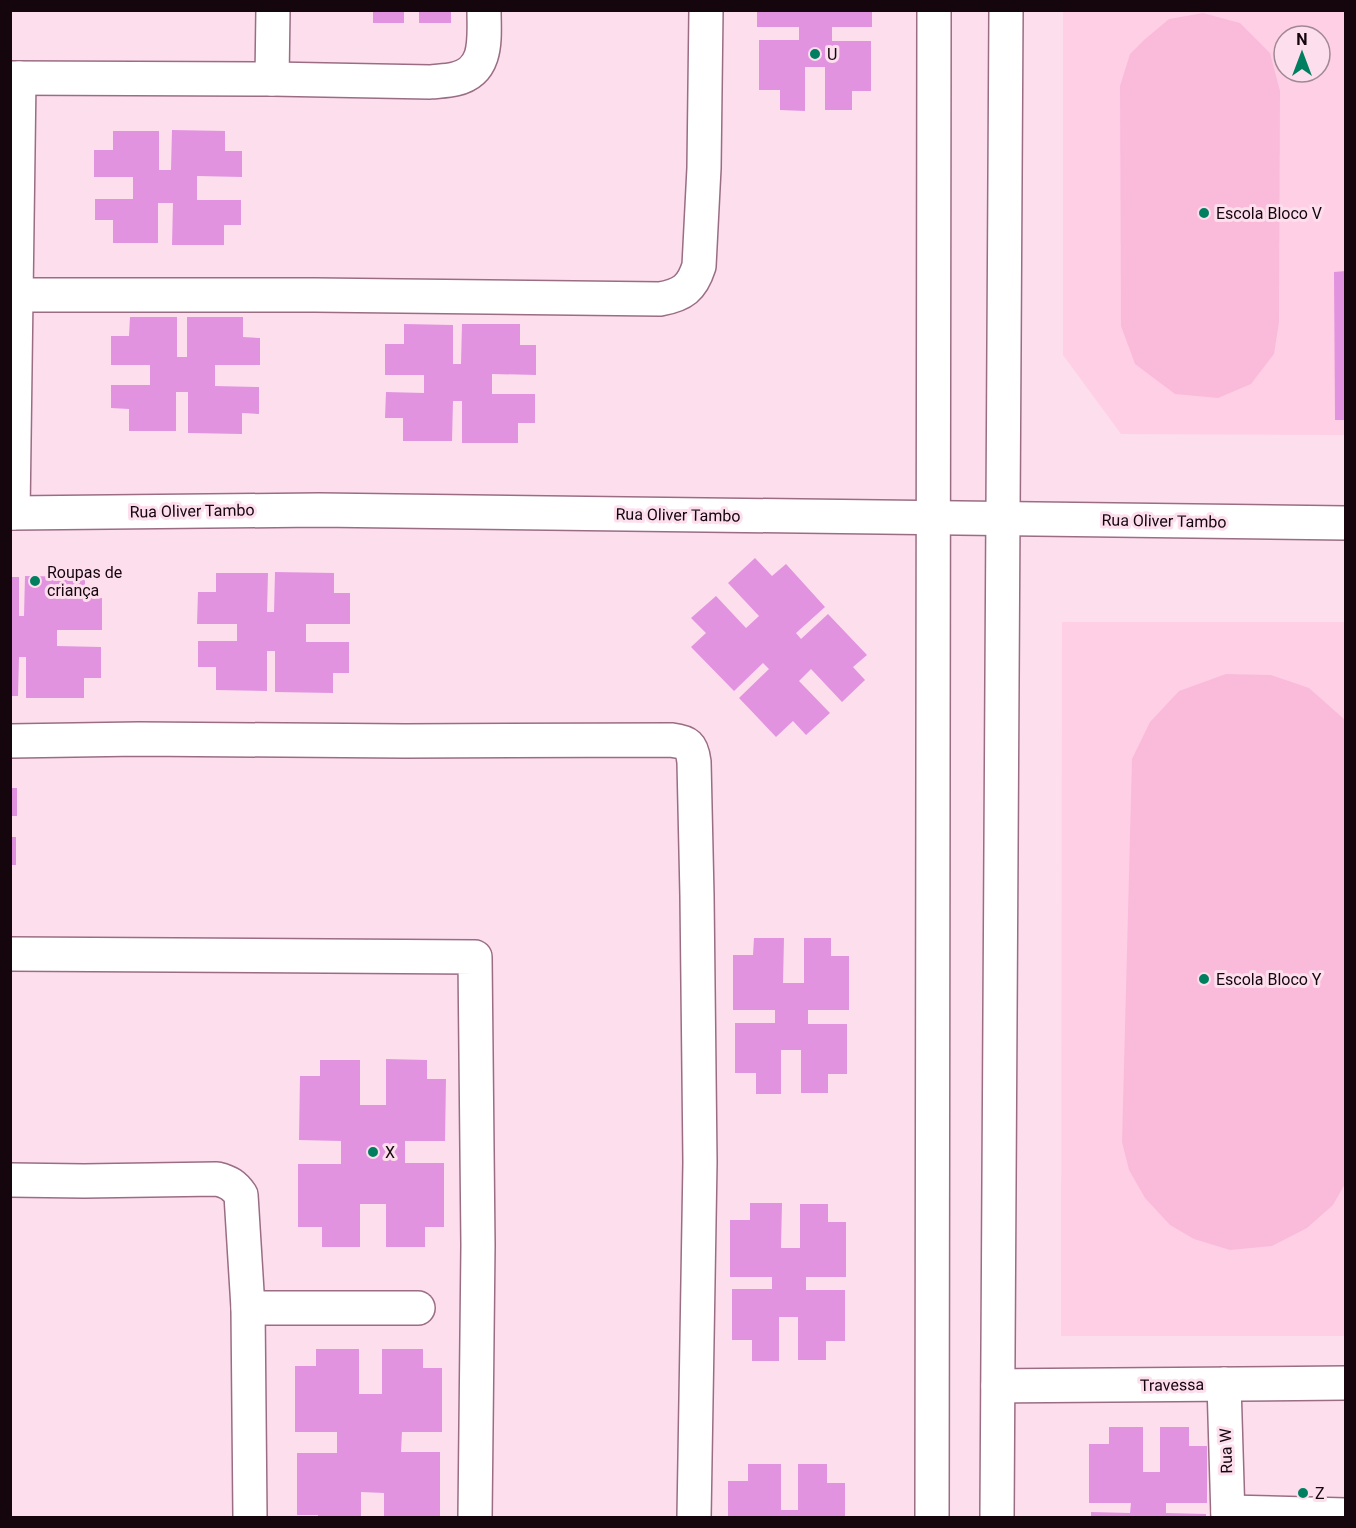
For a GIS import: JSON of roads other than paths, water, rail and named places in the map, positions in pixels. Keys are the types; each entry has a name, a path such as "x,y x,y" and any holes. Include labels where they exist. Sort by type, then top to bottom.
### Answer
{"street":[{"path":"272,79 273,10"},
{"path":"12,512 15,78 430,82 455,80 468,74 479,63 484,46 484,10"},
{"path":"14,296 660,299 676,296 688,287 699,266 704,168 706,10"},
{"path":"932,1518 934,10"},
{"path":"997,1518 1006,10"},
{"name":"Rua Oliver Tambo","path":"12,512 319,510 1346,523"},
{"path":"10,741 139,739 671,740 681,741 689,746 693,752 695,796 700,1162 694,1518"},
{"path":"10,954 475,957 478,1245 476,1518"},
{"path":"10,1180 217,1179 229,1182 241,1195 248,1308 250,1518"},
{"path":"248,1308 418,1308"},
{"name":"Travessa","path":"998,1386 1346,1383"},
{"name":"Rua W","path":"1224,1384 1228,1515"},
{"path":"1228,1515 1346,1515"}],"place":[{"name":"U","path":"815,54"},
{"name":"Escola Bloco V","path":"1204,213"},
{"name":"Roupas de criança","path":"35,581"},
{"name":"Escola Bloco Y","path":"1204,979"},
{"name":"X","path":"373,1152"},
{"name":"Z","path":"1303,1493"}]}
